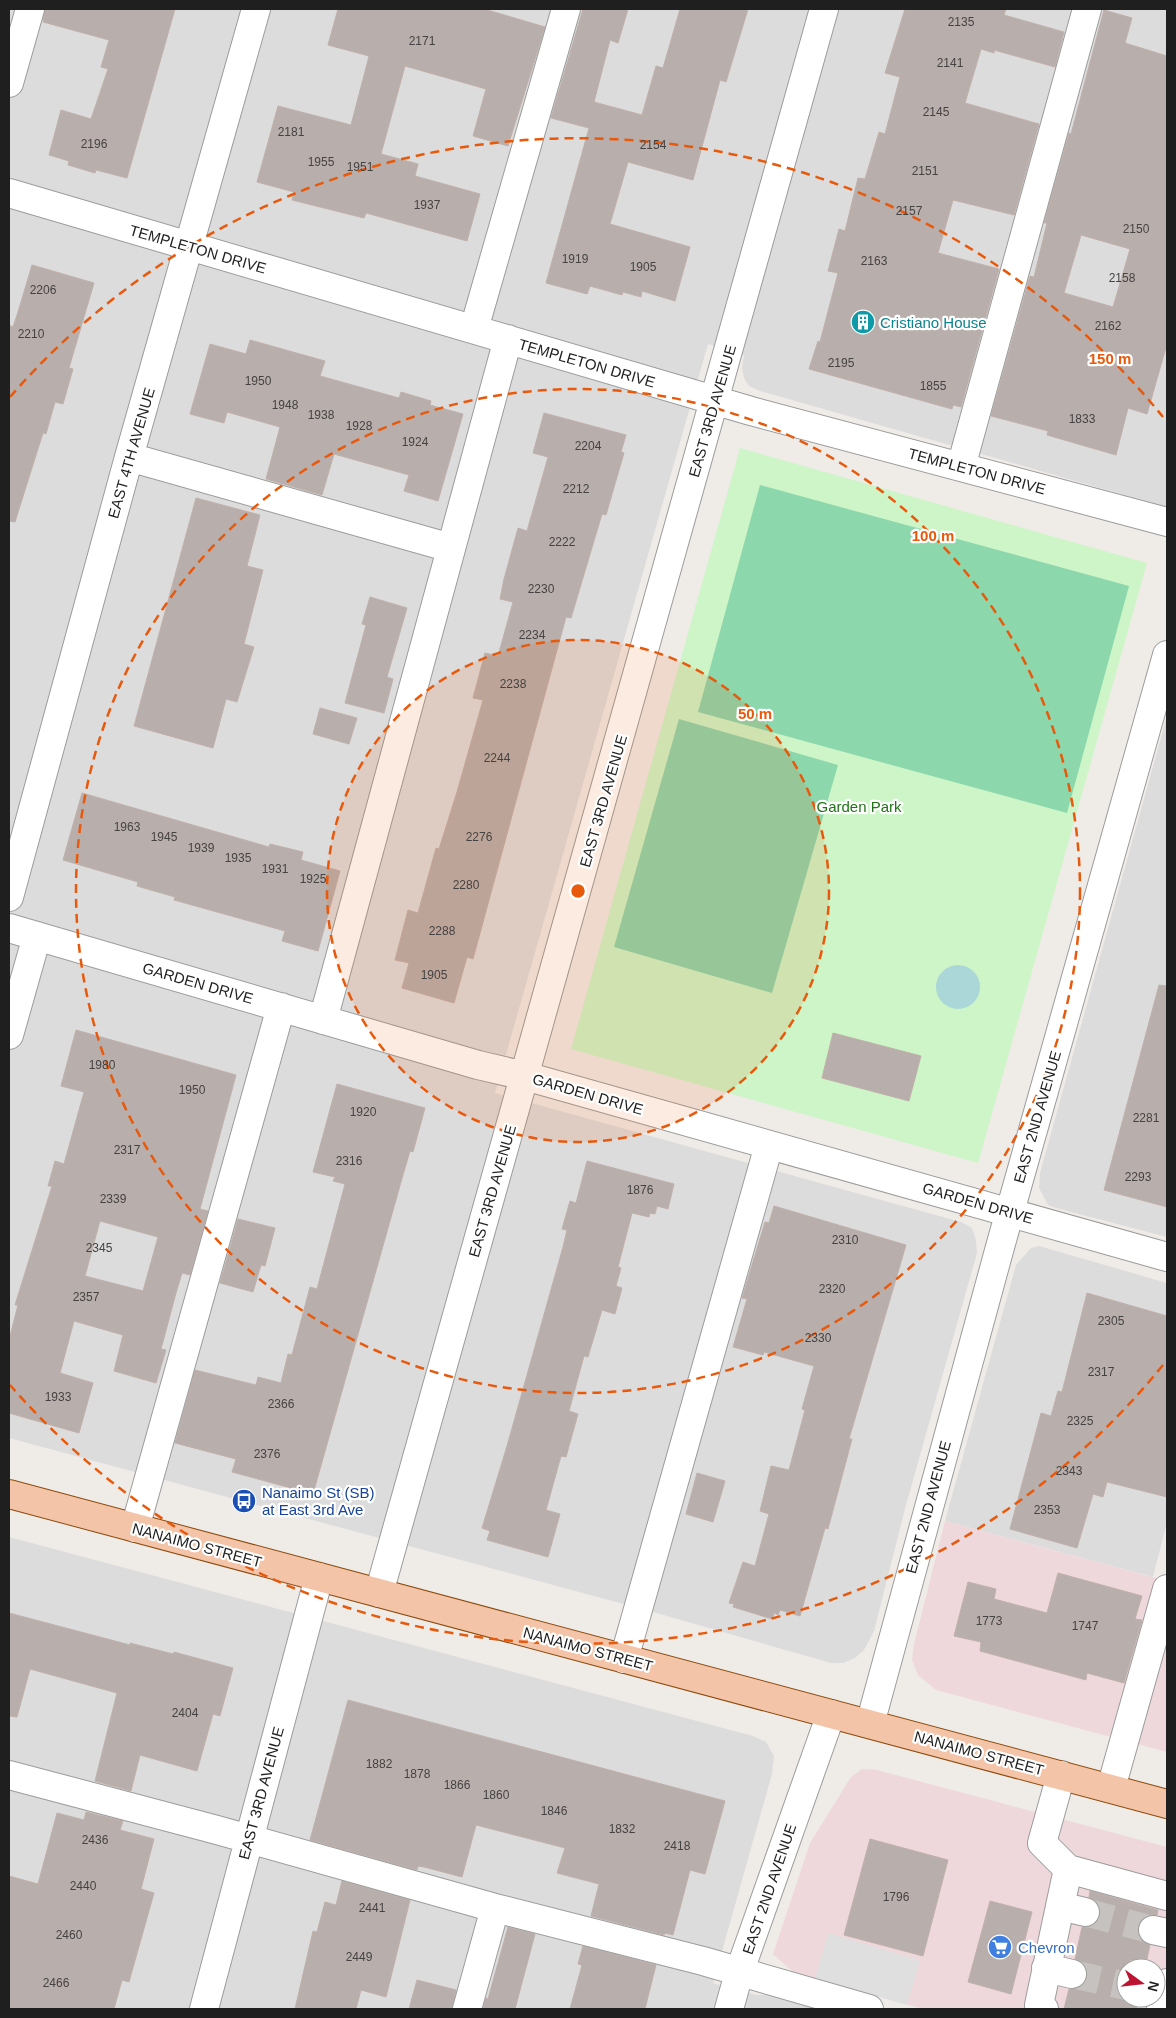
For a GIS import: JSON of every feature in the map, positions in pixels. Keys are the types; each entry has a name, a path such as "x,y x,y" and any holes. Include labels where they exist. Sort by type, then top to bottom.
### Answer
{"main road":[{"name":"NANAIMO STREET","path":"9,1494 1167,1804"}],"street":[{"path":"9,83 30,9"},
{"name":"EAST 4TH AVENUE","path":"9,897 129,457 256,9"},
{"path":"474,330 566,9"},
{"name":"EAST 3RD AVENUE","path":"379,1594 824,9"},
{"path":"961,467 1087,9"},
{"name":"TEMPLETON DRIVE","path":"9,194 715,400 1167,522"},
{"path":"323,1020 508,339"},
{"path":"129,457 451,548"},
{"name":"EAST 2ND AVENUE","path":"870,1724 1010,1212 1167,655"},
{"name":"GARDEN DRIVE","path":"9,928 478,1065 525,1076 1167,1257"},
{"path":"9,1035 36,936"},
{"path":"135,1528 281,1007"},
{"path":"624,1659 769,1145"},
{"name":"EAST 3RD AVENUE","path":"204,2009 319,1577"},
{"path":"1111,1788 1167,1589"},
{"name":"EAST 2ND AVENUE","path":"729,2009 739,1973 831,1714"},
{"path":"1061,1775 1042,1843 1068,1869 1167,1896"},
{"path":"11,1782 249,1839 495,1908 703,1961 739,1973 869,2009"},
{"path":"1044,2009 1039,2005 1059,1971 1072,1909 1068,1869"},
{"path":"466,2009 495,1908"}],"shaded area":[{"path":"9,9 1167,9 1167,507 760,391 749,386 744,378 742,367 744,355 708,344 495,1093 961,1222 972,1228 976,1240 977,1253 906,1505 874,1631 864,1650 855,1658 843,1663 831,1663 653,1612 9,1438"},
{"path":"1167,716 1167,1237 1048,1205 1039,1188 1040,1173"},
{"path":"1039,1246 1167,1283 1167,1522 1153,1577 945,1521 1016,1265 1031,1248"},
{"path":"945,1521 1167,1581 1167,1752 936,1690 918,1675 912,1660 914,1644"},
{"path":"9,1537 753,1736 766,1742 774,1756 772,1774 713,1983 756,1995 784,1994 833,2009 9,2009"},
{"path":"862,1769 877,1770 1167,1847 1167,2009 923,2009 793,1972 773,1954 810,1843 851,1777"},
{"path":"828,1933 920,1960 907,2005 815,1978"}],"green space":[{"name":"Garden Park","path":"740,448 1147,563 978,1163 571,1049"},
{"path":"760,485 1129,586 1067,813 698,712"},
{"path":"679,719 838,765 772,993 614,947"}],"water":[{"path":"958,965 970,969 976,975 980,987 976,999 970,1005 958,1009 946,1005 940,999 936,987 940,975 946,969"}],"building":[{"path":"45,9 175,9 127,178 96,170 95,173 68,165 69,161 49,155 61,110 91,119 108,69 101,67 109,40 43,22"},
{"path":"338,9 484,9 545,27 508,146 473,136 486,89 405,66 381,154 418,164 415,176 480,194 467,241 366,213 364,218 292,200 294,192 257,182 278,106 351,125 369,56 328,45"},
{"path":"583,9 628,9 618,43 610,40 594,102 642,115 656,66 663,68 680,9 748,9 726,82 720,80 693,180 628,162 610,224 690,247 675,301 642,291 641,297 623,292 622,295 590,286 587,294 546,283 589,128 551,118"},
{"path":"905,9 1006,9 1004,15 1064,32 1055,67 994,50 994,53 981,49 965,103 1039,124 1014,215 953,200 938,253 999,269 961,407 953,405 952,409 809,369 818,341 820,342 838,273 828,271 839,229 845,231 858,178 865,179 879,132 885,134 900,77 885,73"},
{"path":"1104,10 1132,18 1125,43 1167,56 1167,344 1147,414 1128,408 1116,455 1047,435 1048,431 991,416 1030,276 1034,277 1047,223 1044,223 1069,133 1071,134","holes":["1081,235 1130,249 1113,307 1064,293"]},
{"path":"32,265 94,283 69,368 73,369 63,404 55,402 46,434 43,433 15,522 9,521 9,325 13,327"},
{"path":"250,340 325,361 320,376 399,398 401,392 431,401 430,405 463,414 438,501 404,491 409,475 334,454 322,495 266,479 280,427 227,412 224,423 190,414 210,344 246,354"},
{"path":"544,413 626,435 621,452 624,453 606,515 602,514 571,618 566,617 473,959 467,957 454,1003 402,988 409,963 395,960 408,910 418,913 436,848 439,849 457,792 483,700 473,698 485,653 498,656 513,602 500,599 518,528 527,531 548,457 533,453"},
{"path":"196,498 260,515 247,566 263,570 244,644 254,647 237,702 226,699 213,748 134,726"},
{"path":"370,597 407,608 387,677 393,679 384,713 345,703 366,625 362,624"},
{"path":"320,708 357,718 349,744 313,734"},
{"path":"82,793 269,847 270,844 303,852 301,860 340,871 318,951 282,941 285,931 174,900 175,897 137,886 138,882 63,860"},
{"path":"1159,985 1167,986 1167,1207 1104,1190"},
{"path":"76,1030 236,1075 200,1209 208,1211 190,1275 182,1273 161,1349 166,1350 156,1383 114,1371 123,1335 74,1321 60,1373 93,1383 79,1433 9,1413 9,1340 18,1305 15,1305 52,1186 48,1186 55,1161 64,1164 84,1092 61,1086","holes":["100,1221 158,1237 143,1291 85,1276"]},
{"path":"833,1033 921,1056 909,1101 822,1078"},
{"path":"337,1084 425,1108 413,1152 410,1151 403,1175 313,1494 232,1472 236,1459 175,1443 195,1370 256,1385 258,1377 281,1383 288,1354 292,1355 310,1287 317,1289 345,1184 333,1181 335,1177 313,1172"},
{"path":"587,1161 674,1184 668,1209 657,1206 655,1214 650,1213 649,1217 632,1213 618,1267 621,1268 616,1286 622,1288 615,1314 602,1310 588,1357 584,1356 569,1411 578,1414 566,1457 561,1456 546,1510 560,1514 548,1557 487,1540 490,1531 482,1528 563,1247 567,1230 562,1229 570,1201 576,1203"},
{"path":"774,1206 906,1245 849,1439 852,1439 828,1529 825,1528 800,1616 780,1610 778,1615 774,1613 772,1619 733,1607 734,1604 729,1603 743,1562 755,1566 769,1514 760,1511 771,1466 789,1470 805,1410 802,1409 814,1366 764,1352 763,1355 733,1347 747,1299 742,1298 765,1222 769,1223"},
{"path":"238,1219 275,1228 265,1266 261,1265 253,1292 220,1283"},
{"path":"1087,1293 1167,1316 1167,1497 1107,1482 1103,1497 1093,1494 1077,1548 1010,1529 1041,1413 1051,1416 1058,1391 1062,1392"},
{"path":"697,1473 725,1481 713,1522 686,1514"},
{"path":"1058,1573 1142,1596 1135,1619 1142,1620 1124,1683 1087,1673 1086,1680 980,1651 981,1642 954,1636 968,1582 996,1589 994,1599 1047,1613"},
{"path":"9,1613 130,1645 130,1643 173,1654 174,1652 233,1668 220,1716 213,1714 197,1771 140,1755 131,1791 95,1781 117,1693 30,1669 17,1717 9,1716"},
{"path":"348,1700 725,1801 705,1874 690,1870 673,1935 665,1933 664,1935 591,1916 599,1884 557,1873 565,1848 476,1825 462,1877 418,1866 417,1870 310,1840"},
{"path":"86,1812 123,1821 120,1830 154,1839 141,1889 154,1893 129,1982 122,1980 114,2009 9,2009 9,1876 38,1884 57,1813 84,1820"},
{"path":"870,1839 948,1860 923,1956 844,1935"},
{"path":"342,1881 410,1900 386,1997 361,1990 356,2009 295,2009 313,1931 317,1932 325,1902 336,1905"},
{"path":"1090,1891 1158,1910 1157,1915 1148,1915 1141,1920 1138,1926 1138,1935 1143,1942 1150,1945 1147,1958 1116,1958 1116,2008 1136,2009 1064,2009 1069,1989 1076,1989 1083,1985 1087,1977 1087,1970 1083,1963 1075,1959 1082,1927 1090,1927 1096,1923 1100,1915 1100,1907 1096,1901 1089,1897"},
{"name":"Chevron","path":"990,1901 1032,1912 1011,1994 968,1982"},
{"path":"508,1927 535,1934 515,2009 483,2009 486,1998 488,1999"},
{"path":"583,1946 656,1965 645,2009 570,2009 582,1965 578,1964"},
{"path":"417,1980 456,1990 452,2009 409,2009"}],"tunnel":[{"path":"1085,1912 1153,1930"},
{"path":"1072,1974 1116,1984"}],"place":[{"name":"Cristiano House","path":"863,322"},
{"name":"Nanaimo St (SB) at East 3rd Ave","path":"244,1501"},
{"name":"Chevron","path":"1000,1947"}]}
